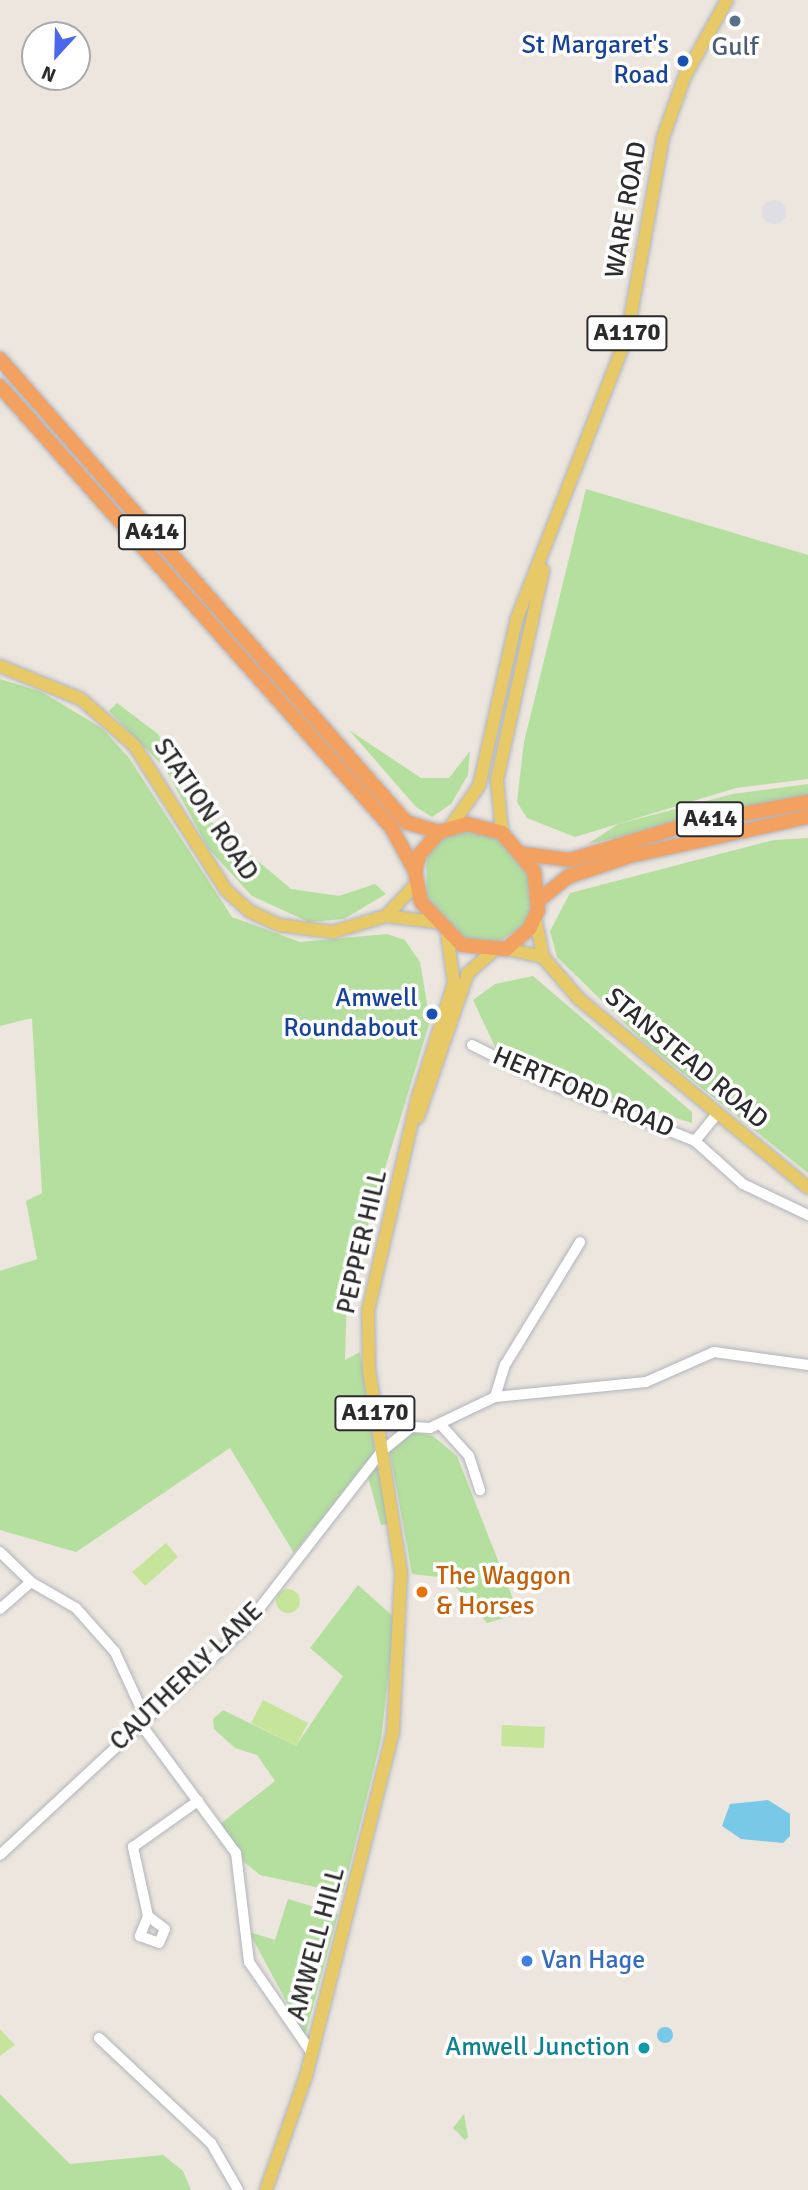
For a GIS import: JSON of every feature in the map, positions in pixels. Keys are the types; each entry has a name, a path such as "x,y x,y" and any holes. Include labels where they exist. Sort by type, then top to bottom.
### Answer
{"highway":[{"name":"A414","path":"0,359 406,822 445,829"},
{"name":"A414","path":"0,386 391,827 416,877"},
{"name":"A414","path":"524,854 570,860 689,824 808,802"},
{"name":"A414","path":"539,900 567,877 617,860 808,817"},
{"path":"445,829 502,833 524,854 539,900 536,918 499,950 447,934 435,922 416,877 445,829"}],"main road":[{"name":"WARE ROAD","path":"445,829 480,786 511,638 547,553 626,336 663,137 691,64 727,0"},
{"name":"WARE ROAD","path":"502,833 497,780 547,553"},
{"name":"STATION ROAD","path":"0,666 82,699 134,745 226,890 249,911 305,932 333,932 386,916 435,922"},
{"path":"386,916 416,877"},
{"path":"499,950 543,957 536,918"},
{"name":"PEPPER HILL","path":"396,1706 401,1572 377,1425 368,1311 457,969 447,934"},
{"name":"PEPPER HILL","path":"415,1124 468,973 499,950"},
{"name":"STANSTEAD ROAD","path":"543,957 608,1026 808,1188"},
{"name":"AMWELL HILL","path":"266,2190 311,2052 381,1791 396,1706"}],"street":[{"name":"HERTFORD ROAD","path":"472,1045 695,1141 743,1184 808,1215"},
{"name":"HERTFORD ROAD","path":"695,1141 716,1115"},
{"path":"495,1397 505,1365 580,1242"},
{"path":"377,1425 409,1429 442,1426 495,1397 646,1382 714,1352 808,1365"},
{"path":"442,1426 469,1456 480,1490"},
{"name":"CAUTHERLY LANE","path":"0,1855 244,1628 382,1451 409,1429"},
{"path":"0,1552 31,1582 76,1608 115,1652 142,1700 143,1721 236,1853 249,1962 311,2052"},
{"path":"0,1609 31,1582"},
{"path":"142,1700 159,1706"},
{"path":"148,1916 133,1847 198,1801"},
{"path":"99,2038 211,2143 238,2190"}],"shaded area":[{"path":"774,200 782,204 786,212 782,220 774,224 766,220 762,212 766,204"}],"green space":[{"path":"586,489 808,555 808,779 736,788 575,837 527,818 517,802 524,742"},
{"path":"0,679 42,692 103,729 129,758 232,917 300,942 387,934 405,940 420,962 430,1021 347,1293 345,1360 360,1352 375,1452 294,1553 230,1448 76,1552 0,1530 0,1271 37,1259 26,1201 42,1193 32,1018 0,1026"},
{"path":"117,703 158,734 209,820 291,889 339,896 375,884 386,894 344,919 309,922 252,896 208,848 165,768 109,711"},
{"path":"349,730 421,778 449,778 470,751 468,775 451,804 432,817 416,807"},
{"path":"808,784 808,796 588,844 618,824 733,794"},
{"name":"Amwell Roundabout","path":"465,828 497,835 529,871 534,903 524,925 499,942 462,939 426,900 427,854 443,837"},
{"path":"808,838 808,1173 644,1042 557,957 550,931 570,893 774,840"},
{"path":"533,976 692,1112 692,1123 561,1082 497,1051 473,1000 495,984"},
{"path":"403,1434 433,1436 457,1456 519,1614 487,1623 448,1578 412,1574 389,1448"},
{"path":"376,1467 379,1470 389,1524 381,1525 368,1477"},
{"path":"166,1543 178,1557 145,1586 132,1572"},
{"path":"358,1585 395,1618 381,1740 343,1893 260,1875 243,1861 220,1824 275,1781 257,1755 235,1748 214,1729 213,1719 223,1710 296,1746 343,1676 310,1648"},
{"path":"288,1589 297,1592 300,1601 297,1610 288,1613 279,1610 276,1601 279,1592"},
{"path":"263,1700 308,1723 296,1746 251,1723"},
{"path":"502,1725 545,1727 544,1748 501,1746"},
{"path":"288,1899 338,1914 305,2036 249,1932 275,1940"},
{"path":"0,2029 15,2045 0,2056"},
{"path":"0,2094 70,2164 163,2155 183,2171 191,2190 0,2190"},
{"path":"464,2114 468,2137 465,2140 453,2128"}],"water":[{"path":"768,1800 790,1814 790,1836 783,1843 741,1839 722,1826 730,1804"},
{"path":"662,2027 668,2027 673,2035 671,2041 662,2043 657,2038 657,2032"}],"place":[{"name":"Gulf","path":"735,21"},
{"name":"St Margaret's Road","path":"683,61"},
{"name":"Amwell Roundabout","path":"432,1014"},
{"name":"The Waggon & Horses","path":"422,1592"},
{"name":"Van Hage","path":"527,1961"},
{"name":"Amwell Junction","path":"644,2048"}]}
